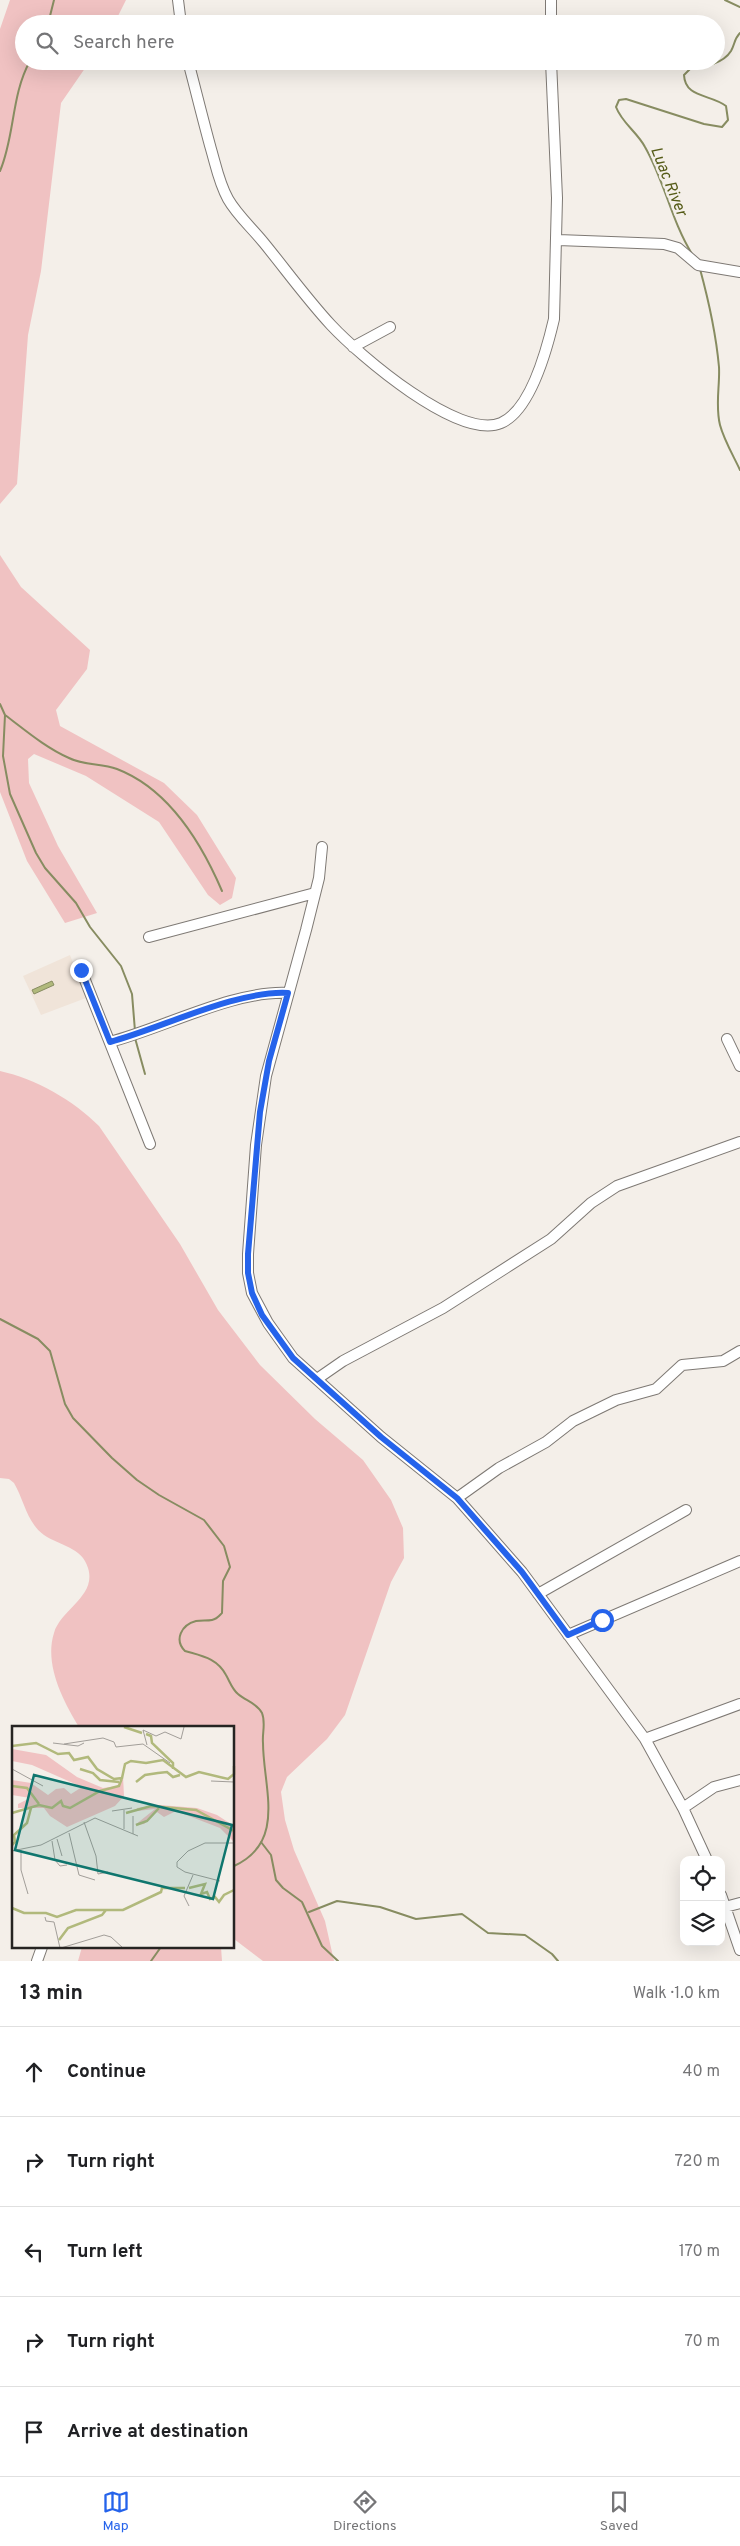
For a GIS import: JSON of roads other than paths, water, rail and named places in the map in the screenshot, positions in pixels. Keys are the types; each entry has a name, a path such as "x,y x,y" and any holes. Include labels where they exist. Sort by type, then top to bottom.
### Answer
{"street":[{"path":"178,0 180,15"},
{"path":"551,0 551,15"},
{"path":"190,70 218,176 229,202 330,324 353,347 400,385 451,416 476,426 490,426 511,418 528,396 550,336 554,319 558,240 551,70"},
{"path":"558,240 664,244 678,248 698,265 740,272"},
{"path":"353,347 390,327"},
{"path":"322,847 315,893 269,1061 260,1112 248,1273 255,1298 274,1334 293,1358 381,1437 457,1498 538,1594 645,1739 683,1808 705,1856"},
{"path":"149,937 315,893"},
{"path":"81,970 150,1144"},
{"path":"110,1042 234,1002 271,993 288,993"},
{"path":"726,1039 740,1066"},
{"path":"317,1379 343,1361 443,1308 551,1239 604,1193 740,1142"},
{"path":"457,1498 499,1468 546,1442 573,1421 616,1400 656,1389 682,1365 723,1361 740,1351"},
{"path":"538,1594 686,1510"},
{"path":"568,1635 740,1561"},
{"path":"645,1739 740,1704"},
{"path":"683,1808 714,1787 740,1780"},
{"path":"724,1901 740,1950"},
{"path":"726,1907 740,1903"},
{"path":"37,1961 42,1948"}],"waterway":[{"path":"50,15 54,0"},
{"name":"Luac River","path":"725,0 740,7"},
{"name":"Luac River","path":"725,57 731,51 740,33"},
{"path":"0,171 5,158 19,88 26,70"},
{"name":"Luac River","path":"689,70 684,75 685,82 689,88 699,95 726,106 728,120 722,127 704,124 626,99 619,100 616,107 622,118 642,142 652,160 679,228 692,254"},
{"name":"Luac River","path":"700,269 712,318 718,355 718,410 720,425 740,470"},
{"path":"0,704 5,715 3,756 10,794 36,853 45,868 76,903 90,927 121,966 132,994 135,1031"},
{"path":"5,715 60,754 75,761 117,769 136,778 152,790 168,803 193,836 222,891"},
{"path":"135,1038 145,1074"},
{"path":"0,1319 38,1339 50,1351 65,1404 73,1418 112,1458 137,1480 159,1495 204,1520 224,1546 230,1567 223,1581 222,1613 214,1620 198,1621 186,1626 181,1633 180,1642 185,1651 214,1661 222,1669 236,1692 257,1707 263,1717 264,1760 268,1795 266,1828 261,1843 250,1856 235,1865"},
{"path":"261,1842 271,1855 276,1880 283,1888 302,1902 322,1946 338,1961"},
{"path":"309,1912 337,1901 380,1907 416,1919 462,1914 488,1933 525,1935 552,1954 558,1961"},
{"path":"151,1961 160,1948"}]}
